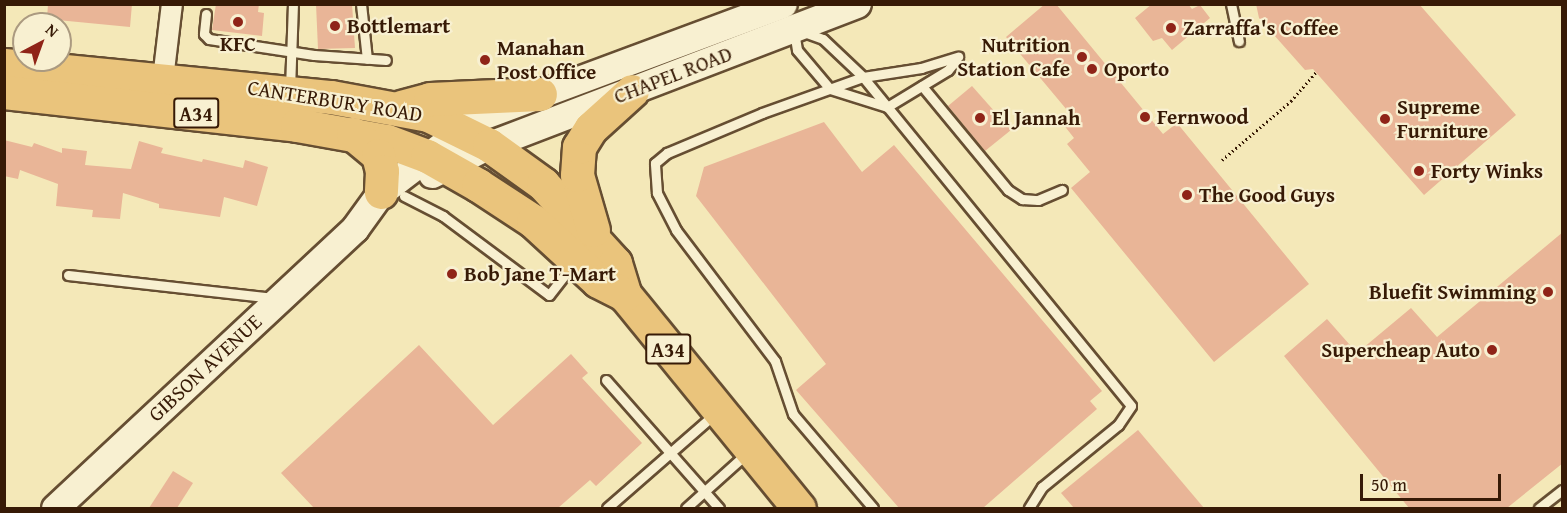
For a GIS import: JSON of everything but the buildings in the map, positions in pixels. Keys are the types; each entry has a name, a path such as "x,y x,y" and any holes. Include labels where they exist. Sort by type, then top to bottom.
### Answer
{"highway":[{"name":"CANTERBURY ROAD","path":"4,65 290,90 428,115 489,146 543,184 586,249 598,281 625,294 717,412 799,508"},
{"path":"586,249 578,182 579,147 591,128 632,91"},
{"name":"CANTERBURY ROAD","path":"4,92 353,134 435,160 533,221 586,249"},
{"path":"394,109 430,99 540,94"},
{"path":"353,134 378,155 382,171 393,194"}],"main road":[{"name":"CHAPEL ROAD","path":"460,131 478,117 540,94 784,11 857,4"},
{"name":"CHAPEL ROAD","path":"489,146 632,91 784,11"},
{"name":"GIBSON AVENUE","path":"55,508 355,228 435,160 460,131"},
{"name":"GIBSON AVENUE","path":"435,160 489,146"}],"street":[{"path":"163,79 172,4"}],"lane":[{"path":"290,90 293,4"},
{"path":"361,4 367,59"},
{"path":"1231,4 1239,41"},
{"path":"784,11 823,39 863,77 1131,406 1118,425 1042,486 1029,508"},
{"path":"784,11 797,50 830,89 887,107 948,70 958,57 921,68 863,77 830,89 668,153 655,163 654,178 663,208 681,238 775,362 793,414 873,508"},
{"path":"206,14 204,34 209,39 292,49 314,55 386,60"},
{"path":"922,86 1008,190 1022,199 1038,200 1062,190"},
{"path":"393,194 442,216 549,295 586,249"},
{"path":"68,275 280,298"},
{"path":"606,380 719,508"},
{"path":"607,508 717,412"},
{"path":"686,508 749,451"},
{"path":"1539,508 1563,490"}],"path":[{"path":"1222,160 1291,101 1316,72"}],"place":[{"name":"KFC","path":"238,22"},
{"name":"Bottlemart","path":"335,26"},
{"name":"Zarraffa's Coffee","path":"1171,28"},
{"name":"Nutrition Station Cafe","path":"1082,57"},
{"name":"Manahan Post Office","path":"485,60"},
{"name":"Oporto","path":"1092,69"},
{"name":"Fernwood","path":"1145,117"},
{"name":"El Jannah","path":"980,118"},
{"name":"Supreme Furniture","path":"1385,119"},
{"name":"Forty Winks","path":"1419,171"},
{"name":"The Good Guys","path":"1187,195"},
{"name":"Bob Jane T-Mart","path":"452,274"},
{"name":"Bluefit Swimming","path":"1548,292"},
{"name":"Supercheap Auto","path":"1492,350"}]}
